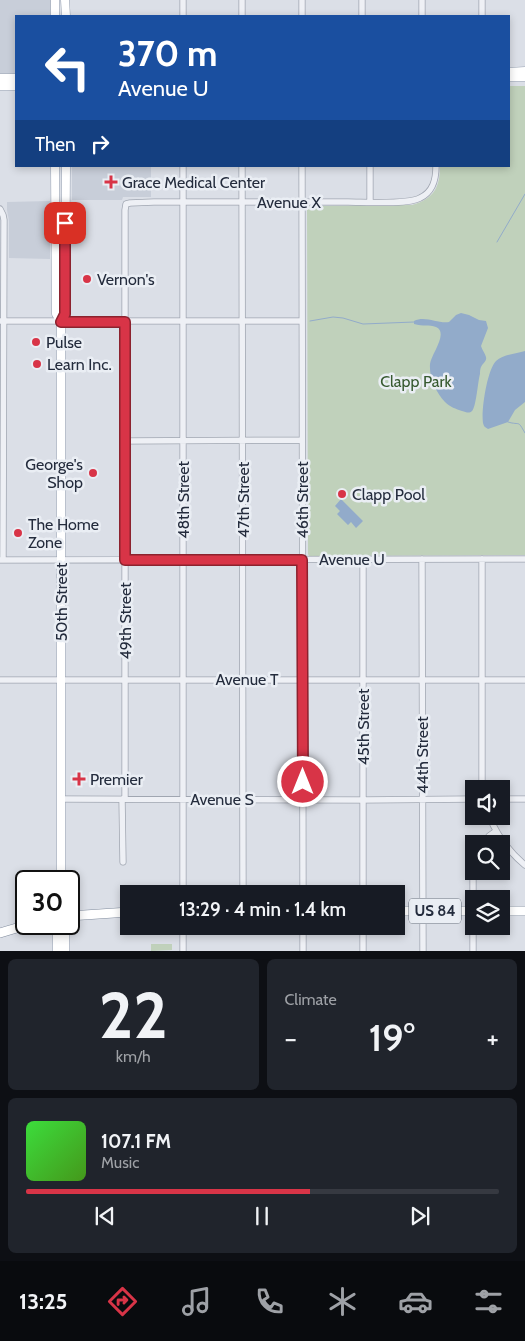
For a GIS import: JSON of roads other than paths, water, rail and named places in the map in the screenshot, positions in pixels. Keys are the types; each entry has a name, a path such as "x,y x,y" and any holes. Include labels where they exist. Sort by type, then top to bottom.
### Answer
{"highway":[{"name":"US 84","path":"405,911 465,911"},
{"path":"510,911 525,911"},
{"path":"80,915 120,913"},
{"path":"0,933 15,928"}],"main road":[{"path":"55,0 55,15"},
{"path":"65,0 66,15"},
{"path":"510,72 525,72"},
{"path":"510,77 525,77"},
{"path":"0,78 15,78"},
{"path":"510,81 525,81"},
{"path":"0,86 15,86"},
{"name":"50th Street","path":"55,167 56,314 61,322"},
{"name":"50th Street","path":"61,870 61,322 65,314 66,167"},
{"path":"57,935 57,951"},
{"path":"65,935 65,951"}],"street":[{"path":"183,0 183,15"},
{"path":"242,0 242,15"},
{"path":"302,0 302,15"},
{"path":"362,0 362,15"},
{"path":"422,0 422,15"},
{"path":"482,0 482,15"},
{"name":"48th Street","path":"183,167 183,885"},
{"name":"47th Street","path":"242,167 243,885"},
{"name":"46th Street","path":"302,167 303,885"},
{"path":"370,167 370,202"},
{"name":"Avenue X","path":"126,204 412,201 421,198 430,190 436,179 436,170"},
{"name":"49th Street","path":"123,862 126,204"},
{"path":"0,209 4,220 2,560"},
{"path":"2,321 302,321"},
{"path":"125,441 302,440"},
{"name":"45th Street","path":"362,885 363,559"},
{"name":"44th Street","path":"422,559 422,951"},
{"path":"482,559 482,780"},
{"name":"Avenue U","path":"2,560 525,559"},
{"name":"Avenue T","path":"0,680 525,680"},
{"name":"Avenue S","path":"61,799 465,799"},
{"path":"510,799 525,799"},
{"path":"493,825 511,852 525,865"},
{"path":"490,835 496,831"},
{"path":"183,935 183,951"},
{"path":"303,935 303,951"},
{"path":"363,935 363,951"},
{"path":"473,935 473,951"}],"water":[{"path":"461,313 486,321 488,328 481,346 486,360 480,369 476,400 473,409 469,413 455,409 447,404 432,380 430,364 440,339 440,330 433,326 414,324 414,321 418,319 449,322"},
{"path":"525,351 525,402 515,410 508,422 488,429 483,423 483,410 487,381 493,366 502,357"},
{"path":"341,499 363,521 356,528 351,522 348,525 337,514 340,511 335,506"}],"waterway":[{"path":"497,242 525,194"},
{"path":"310,321 333,317 363,324 414,322"},
{"path":"508,422 520,424 525,433"}],"place":[{"name":"Grace Medical Center","path":"111,182"},
{"name":"Vernon's","path":"87,279"},
{"name":"Pulse","path":"36,342"},
{"name":"Learn Inc.","path":"37,364"},
{"name":"George's Shop","path":"93,473"},
{"name":"Clapp Pool","path":"342,494"},
{"name":"The Home Zone","path":"18,533"},
{"name":"Premier","path":"79,779"}],"park label":[{"name":"Clapp Park","path":"416,381"}]}
